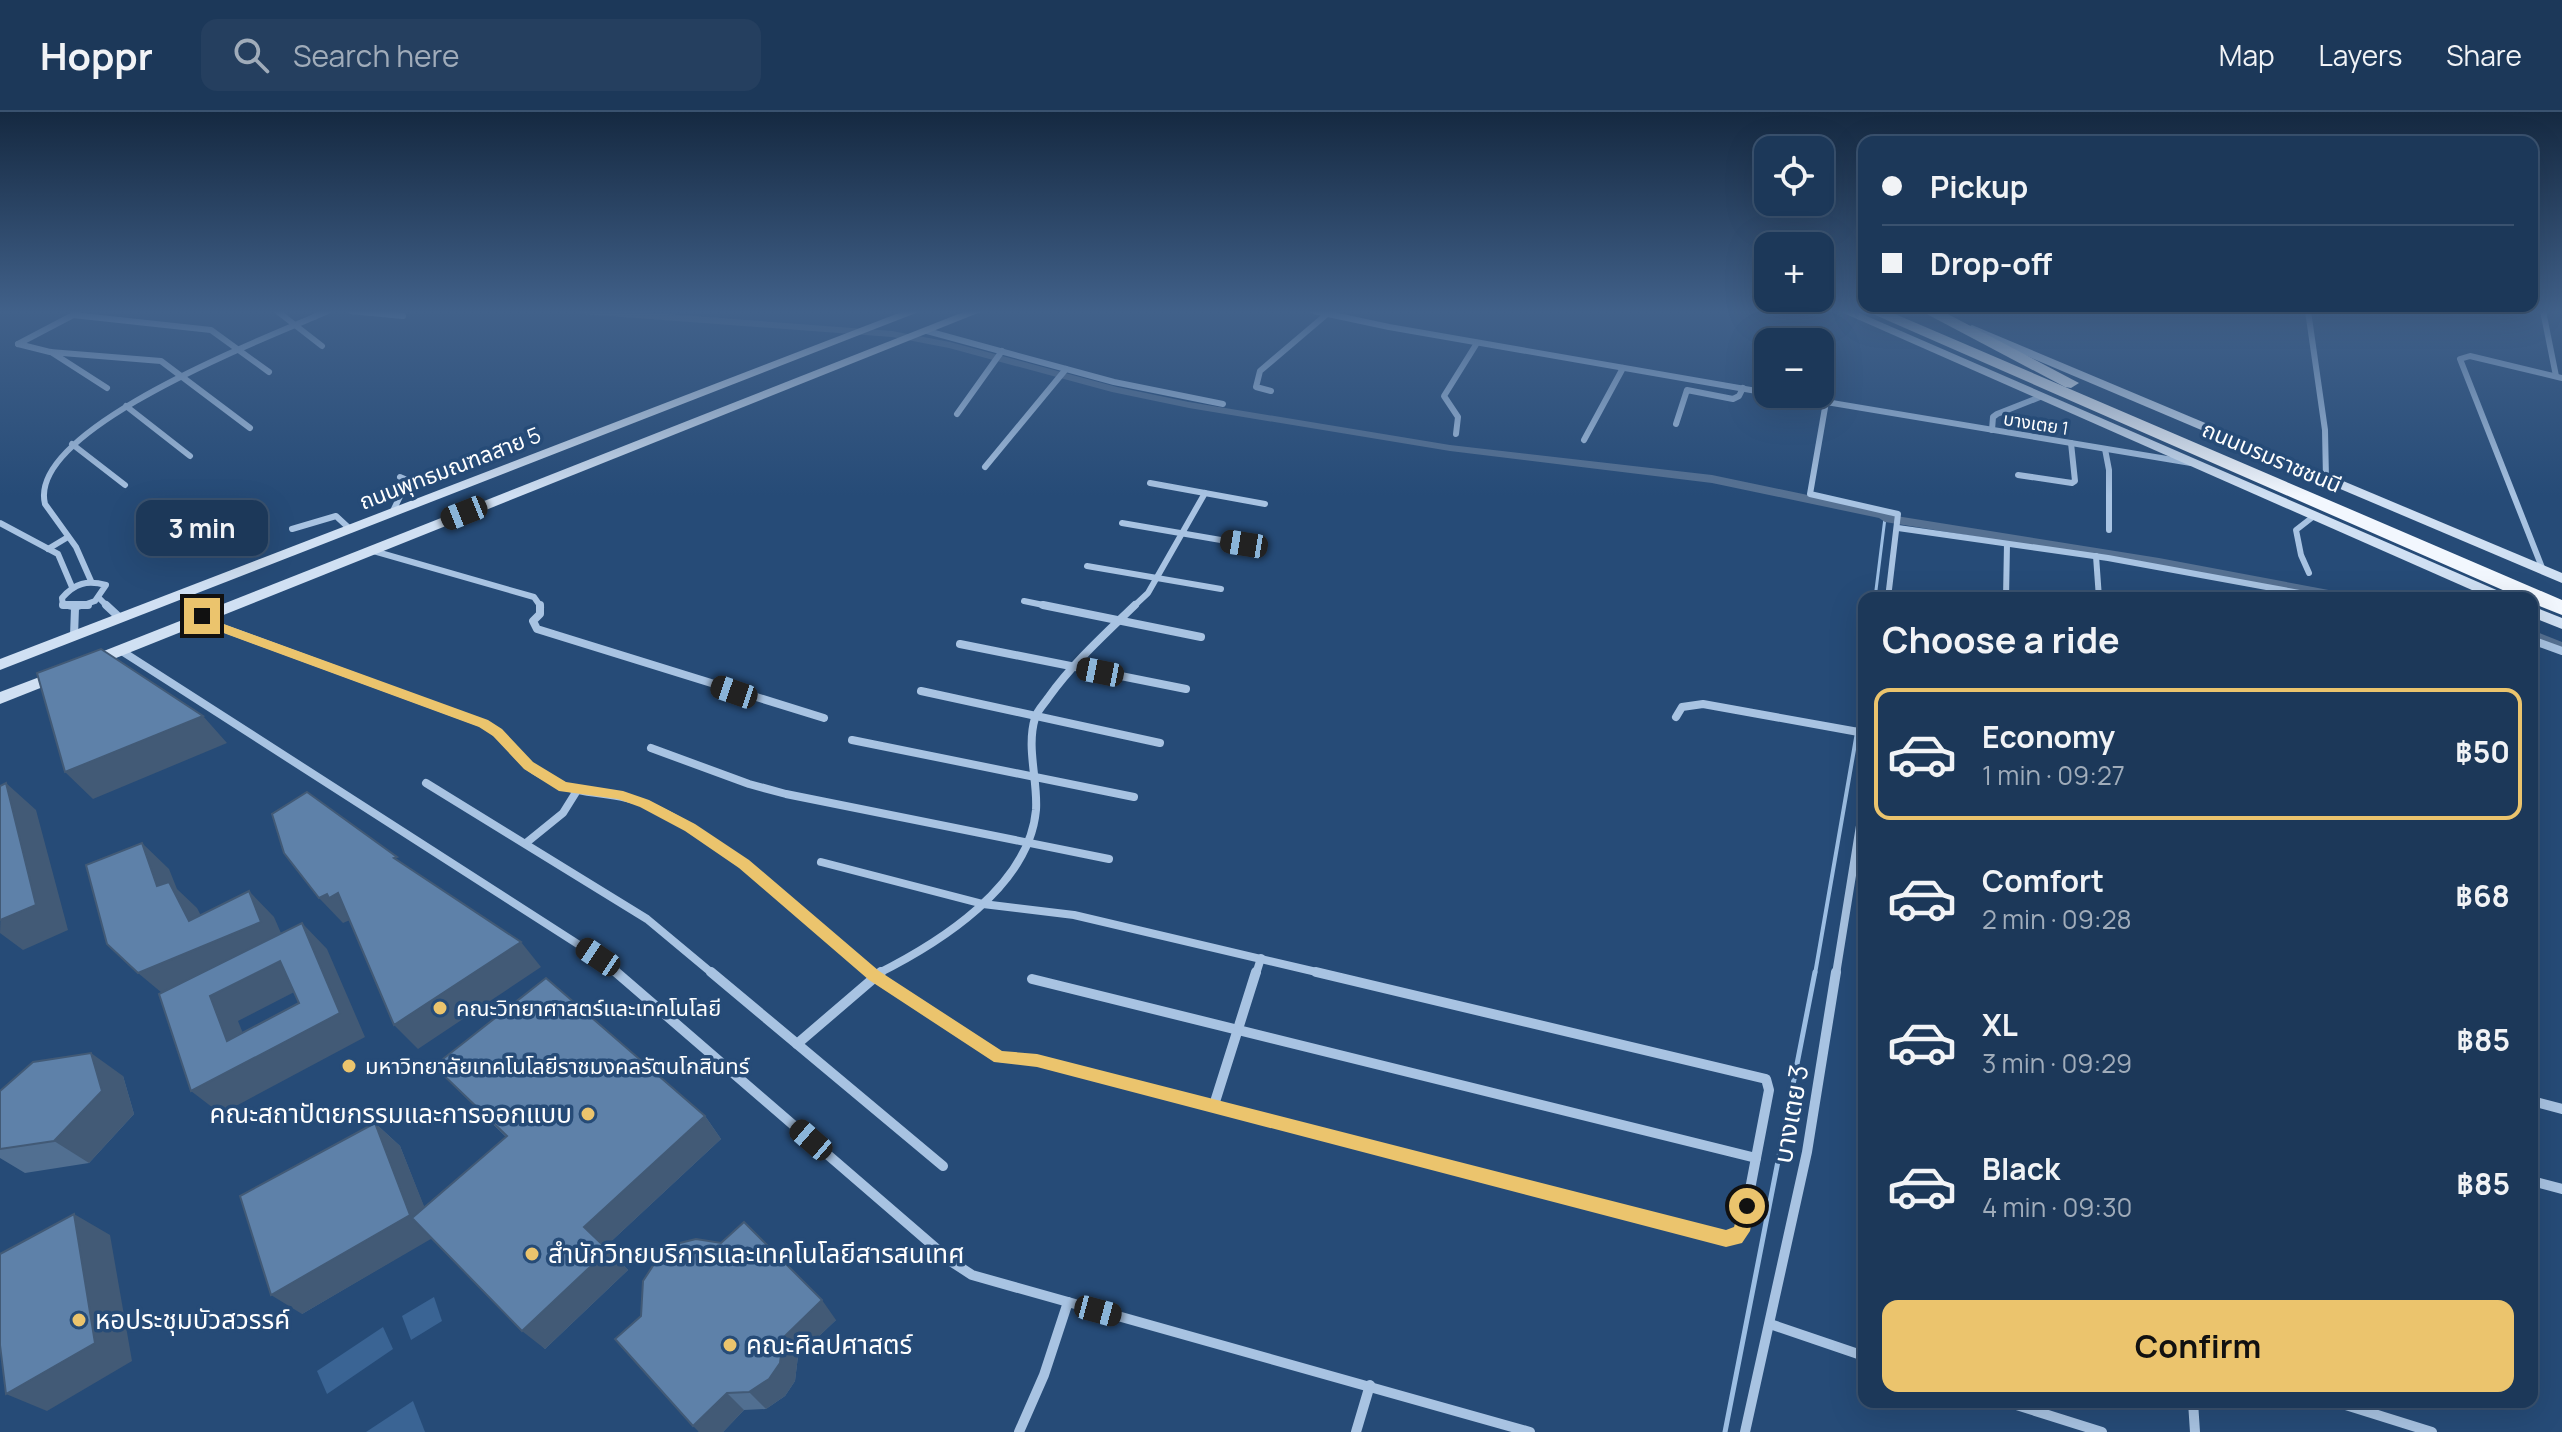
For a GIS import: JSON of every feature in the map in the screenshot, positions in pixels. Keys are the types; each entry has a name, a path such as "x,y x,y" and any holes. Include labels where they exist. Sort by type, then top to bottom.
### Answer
{"highway":[{"path":"2023,373 2073,391"},
{"name":"ถนนบรมราชชนนี","path":"2034,373 2526,592"},
{"path":"2040,373 2073,391"},
{"name":"ถนนบรมราชชนนี","path":"2073,391 2562,593"},
{"name":"ถนนบรมราชชนนี","path":"2538,597 2562,608"}],"main road":[{"name":"ถนนพุทธมณฑลสาย 5","path":"0,665 757,373"},
{"name":"ถนนพุทธมณฑลสาย 5","path":"0,698 823,373"},
{"path":"1989,373 2489,592"},
{"path":"2075,373 2562,578"},
{"path":"386,516 393,541"},
{"path":"2538,614 2562,624"}],"street":[{"path":"83,373 107,388"},
{"path":"177,373 250,428"},
{"path":"91,581 76,547 43,496 47,475 54,462 72,444 126,406 192,373"},
{"path":"957,414 987,373"},
{"path":"1058,373 1223,404"},
{"path":"1260,373 1256,387 1271,391"},
{"path":"1456,434 1461,423 1447,406 1444,396 1459,373"},
{"path":"1584,440 1621,373"},
{"path":"1651,373 1754,390"},
{"path":"2317,373 2325,430 2326,479"},
{"path":"2465,373 2543,570"},
{"path":"985,467 1063,374"},
{"path":"1676,424 1687,390 1733,399 1739,396 1743,388"},
{"path":"1992,430 1993,417 1997,414 2040,397"},
{"name":"บางเตย 1","path":"1834,403 2196,464"},
{"path":"126,406 190,456"},
{"path":"1825,408 1810,494 1895,512 1899,523 1889,592"},
{"path":"2018,475 2072,483 2075,481 2071,443"},
{"path":"72,444 125,485"},
{"path":"2105,449 2109,470 2109,530"},
{"path":"386,516 406,486 407,480 400,477"},
{"path":"1150,483 1265,504"},
{"path":"797,1044 874,976 939,941 983,904 1001,884 1028,842 1036,807 1033,776 1035,717 1071,666 1148,593 1205,493"},
{"path":"292,529 336,516 350,529"},
{"path":"2309,573 2296,539 2296,530 2314,516"},
{"path":"0,523 58,554 72,587"},
{"path":"1122,523 1244,544"},
{"path":"1899,523 2294,592"},
{"path":"48,549 56,541 68,537"},
{"path":"2006,592 2007,544"},
{"path":"370,550 534,597 541,606 540,614 533,621 537,629 824,718"},
{"path":"2096,556 2099,592"},
{"path":"1087,566 1221,589"},
{"path":"91,581 106,585 99,598 75,608 61,602 72,587 91,581"},
{"path":"99,598 120,618"},
{"path":"1024,601 1201,637"},
{"path":"74,636 75,608"},
{"path":"202,616 206,622 484,724 498,732 528,766 564,787 619,794 644,803 690,828 744,864 874,976 999,1057 1037,1060 1726,1239 1736,1238 1742,1231 1769,1090 1766,1079 1074,915 983,904 821,862"},
{"path":"2538,642 2562,651"},
{"path":"960,644 1186,689"},
{"path":"120,650 598,957 952,1262 972,1275 1530,1432"},
{"path":"921,691 1160,743"},
{"path":"1676,717 1682,707 1703,704 1858,732"},
{"path":"852,740 1134,797"},
{"path":"651,748 749,784 786,794 1109,859"},
{"path":"426,783 647,919 943,1166"},
{"path":"526,843 563,813 578,789"},
{"name":"บางเตย 3","path":"1745,1432 1819,1088 1858,839"},
{"path":"1214,1105 1261,958"},
{"path":"1032,979 1756,1158"},
{"path":"2538,1103 2562,1109"},
{"path":"2538,1183 2562,1189"},
{"path":"1019,1432 1044,1375 1068,1302"},
{"path":"1770,1324 1858,1354"},
{"path":"1356,1432 1370,1385"},
{"path":"2026,1408 2102,1432"},
{"path":"2193,1408 2195,1432"},
{"path":"2355,1408 2432,1432"}],"shaded area":[{"path":"434,1297 442,1321 411,1340 402,1316"},
{"path":"383,1327 393,1349 327,1394 317,1371"},
{"path":"413,1401 425,1432 366,1432"}],"building":[{"path":"101,649 203,716 65,772 37,673"},
{"path":"6,783 36,905 0,920 0,786"},
{"path":"307,792 397,857 394,858 521,942 394,1025 338,893 329,898 327,894 319,898 284,853 272,814"},
{"path":"142,843 157,886 169,882 189,921 249,891 261,922 138,973 107,944 86,865"},
{"path":"302,923 340,1013 191,1091 159,994","holes":["280,961 299,1003 227,1041 210,996"]},
{"path":"546,978 705,1116 584,1227 608,1250 522,1331 412,1218 507,1136 434,1066"},
{"path":"91,1053 102,1091 54,1141 0,1149 0,1091 33,1062"},
{"path":"375,1123 410,1215 271,1295 240,1196"},
{"path":"74,1214 95,1343 6,1394 0,1345 0,1254"},
{"name":"คณะศิลปศาสตร์","path":"744,1222 822,1300 783,1338 780,1363 769,1379 749,1392 727,1393 693,1426 615,1339 641,1316 643,1281 660,1255 680,1243 696,1239 721,1243"}],"waterway":[{"path":"1052,373 1189,405 1450,448 1712,479 1884,515 1885,518 2159,562 2318,592"},
{"path":"1876,592 1885,518"},
{"path":"2538,637 2562,647"},
{"path":"1815,974 1858,727"},
{"path":"1725,1432 1815,972"}],"place":[{"name":"คณะวิทยาศาสตร์และเทคโนโลยี","path":"440,1008"},
{"name":"มหาวิทยาลัยเทคโนโลยีราชมงคลรัตนโกสินทร์","path":"349,1066"},
{"name":"คณะสถาปัตยกรรมและการออกแบบ","path":"588,1114"},
{"name":"สำนักวิทยบริการและเทคโนโลยีสารสนเทศ","path":"532,1254"},
{"name":"หอประชุมบัวสวรรค์","path":"79,1320"},
{"name":"คณะศิลปศาสตร์","path":"730,1345"}],"route":[{"path":"202,616 206,622 484,724 498,732 528,766 564,787 619,794 644,803 690,828 744,864 874,976 999,1057 1037,1060 1726,1239 1736,1238 1742,1231 1747,1206"}]}
